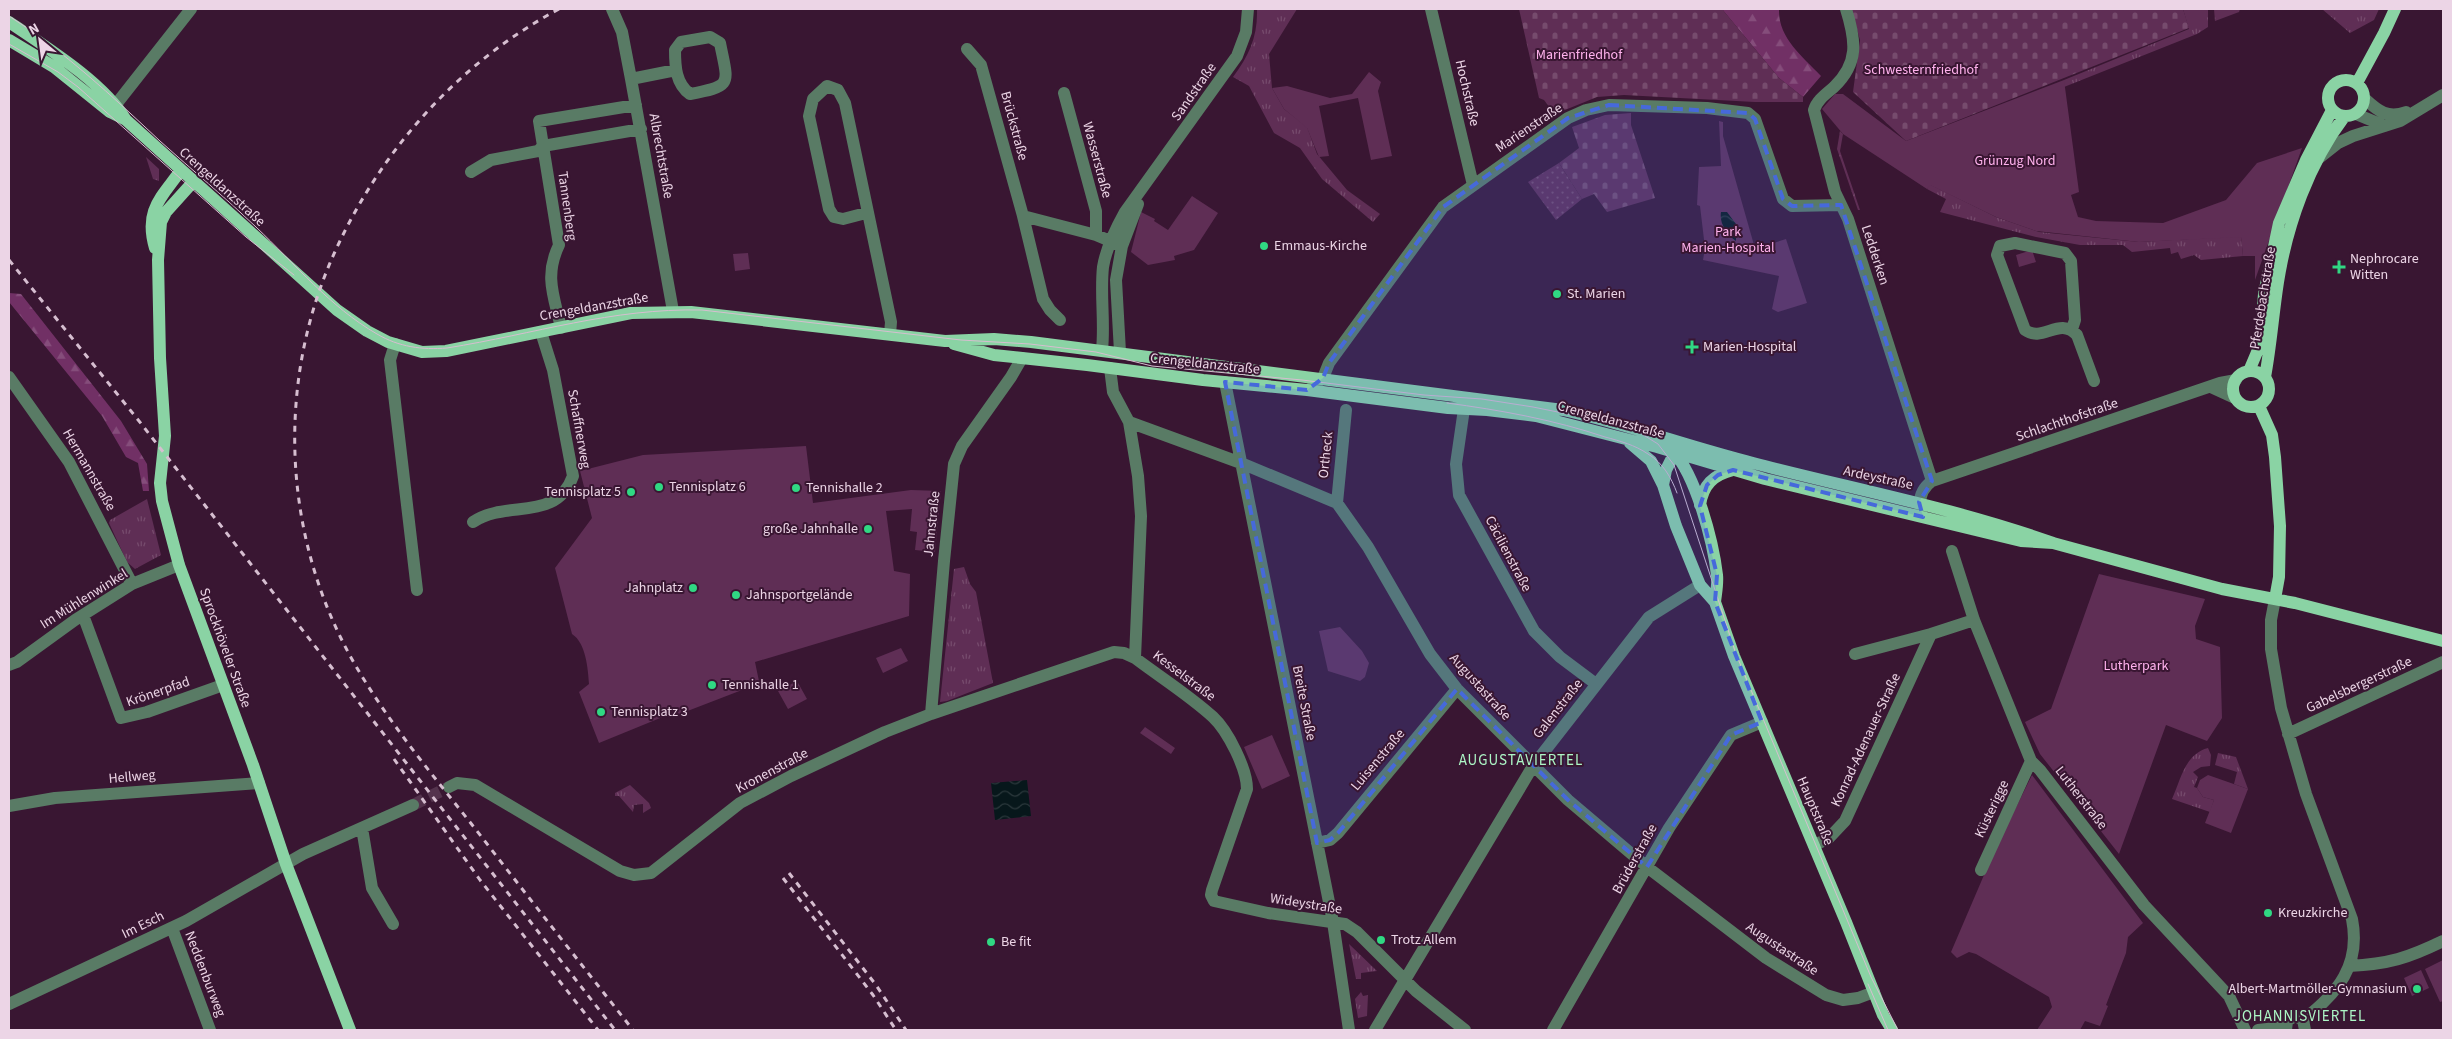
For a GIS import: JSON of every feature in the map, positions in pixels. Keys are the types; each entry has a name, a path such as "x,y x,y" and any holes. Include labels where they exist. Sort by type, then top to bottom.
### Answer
{"main road":[{"path":"2357,83 2395,9"},
{"name":"Crengeldanzstraße","path":"9,22 92,82 126,120 328,303 367,331 395,344 422,352 446,351 631,313 673,311 724,314 944,341 994,355 1225,382 1463,403 1554,408 1660,437 1675,454"},
{"name":"Crengeldanzstraße","path":"9,40 114,108"},
{"path":"2345,80 2357,83 2361,87 2365,99 2364,105 2350,115 2332,110 2328,94 2334,84 2345,80"},
{"name":"Pferdebachstraße","path":"2265,377 2271,348 2277,289 2284,251 2315,154 2332,110"},
{"name":"Pferdebachstraße","path":"2315,154 2350,115"},
{"path":"2249,371 2257,372 2265,377 2268,382 2270,393 2266,401 2259,406 2247,407 2235,398 2233,389 2236,380 2249,371 2260,345 2264,294 2279,223 2315,154"},
{"name":"Sprockhöveler Straße","path":"158,260 153,241 152,215 164,189 181,170"},
{"name":"Sprockhöveler Straße","path":"193,182 166,212 161,222 158,260 160,358 165,428 160,483 162,501 179,565 259,783 286,864 350,1030"},
{"name":"Crengeldanzstraße","path":"944,341 994,339 1031,342 1323,378 1463,403 1487,410 1536,416 1675,454"},
{"path":"1022,358 1031,342"},
{"path":"1102,350 1110,368"},
{"path":"1110,368 1120,352"},
{"path":"1208,363 1225,382"},
{"path":"2259,406 2272,435 2275,457 2280,526 2279,577 2275,599"},
{"path":"1622,438 1629,427"},
{"name":"Ardeystraße","path":"1660,437 1694,448 1861,490 1935,506 2053,543"},
{"name":"Hauptstraße","path":"1622,438 1647,457 1663,485 1676,526 1700,585 1715,602 1734,656 1874,992 1892,1030"},
{"path":"1663,485 1666,470 1675,454 1694,448"},
{"path":"1675,454 2021,541 2053,543 2222,589 2275,599 2437,640"},
{"name":"Hauptstraße","path":"1675,454 1691,478 1700,506 1717,576 1715,602"},
{"path":"1700,506 1703,492 1711,480 1733,470"}],"street":[{"name":"Albrechtstraße","path":"612,9 622,32 673,311"},
{"name":"Sandstraße","path":"1102,350 1104,328 1103,267 1116,243 1125,212 1237,56 1246,32 1248,9"},
{"name":"Hochstraße","path":"1431,9 1473,185"},
{"name":"Ledderken","path":"1846,9 1854,49 1849,72 1816,103 1814,110 1835,192 1848,219 1932,481"},
{"path":"114,108 186,10"},
{"path":"710,36 720,43 727,78 723,86 690,94 682,89 676,70 675,50 681,42 710,36"},
{"name":"Brückstraße","path":"967,49 982,65 1023,216 1043,299 1060,320"},
{"path":"631,79 676,70"},
{"path":"866,213 842,219 834,217 829,209 809,116 813,99 827,86 838,90 845,103 866,213 890,322 890,334"},
{"name":"Wasserstraße","path":"1064,93 1096,211 1096,235"},
{"path":"2315,154 2345,139 2400,121 2443,96"},
{"path":"2365,99 2377,110 2387,115 2399,115 2428,104"},
{"name":"Marienstraße","path":"1307,390 1323,378 1329,363 1443,207 1568,118 1586,110 1610,105 1636,104 1707,108 1752,115 1784,199 1792,206 1841,205"},
{"name":"Tannenberg","path":"561,328 550,276 553,258 559,245 538,121 636,105"},
{"path":"2350,115 2385,126"},
{"path":"471,172 491,160 538,151 542,146 641,129"},
{"path":"1023,216 1096,235 1116,243"},
{"name":"Sandstraße","path":"1116,243 1116,286 1120,352"},
{"name":"Schlachthofstraße","path":"2072,329 2074,320 2071,261 2065,252 2015,243 2000,246 1997,255 2025,330 2031,334 2039,335 2055,327 2072,329 2077,335 2094,382"},
{"name":"Schaffnerweg","path":"473,522 484,514 546,505 559,500 568,490 573,476 553,370 541,332"},
{"path":"395,344 390,360 417,590"},
{"name":"Jahnstraße","path":"931,714 954,464 962,446 1011,377 1022,358"},
{"path":"1110,368 1113,392 1129,422 1241,463 1337,503"},
{"name":"Hermannstraße","path":"9,377 69,462 132,584"},
{"name":"Schlachthofstraße","path":"1932,481 2220,383 2236,380"},
{"name":"Breite Straße","path":"1225,382 1333,922 1349,1030"},
{"path":"2211,387 2235,398"},
{"name":"Cäcilienstraße","path":"1463,403 1456,464 1459,495 1534,632 1560,657 1596,684"},
{"name":"Ortheck","path":"1337,503 1346,410"},
{"name":"Kesselstraße","path":"1129,422 1138,476 1141,516 1135,658 1214,718 1234,750 1247,776 1247,789 1211,895 1214,901 1222,904"},
{"path":"1929,519 1919,502 1925,488 1932,481"},
{"name":"Augustastraße","path":"1337,503 1368,547 1427,650 1457,689 1533,766 1603,832 1766,958 1826,995 1842,1000 1858,998 1874,992"},
{"path":"1929,519 1935,506"},
{"name":"Lutherstraße","path":"1952,551 1974,620 2031,761 2144,905 2229,996 2245,1030"},
{"name":"Im Mühlenwinkel","path":"9,665 17,662 83,614 132,584 179,565"},
{"name":"Galenstraße","path":"1375,1030 1533,766 1649,617 1700,585"},
{"path":"2258,1030 2286,1029 2287,1021 2292,1017 2298,1017 2304,1025 2333,992 2349,966 2354,943 2352,919 2306,794 2288,734 2273,670 2271,649 2275,599"},
{"name":"Krönerpfad","path":"83,614 121,718 147,712 223,685"},
{"path":"1855,654 1931,634 1974,620"},
{"name":"Konrad-Adenauer-Straße","path":"1814,845 1828,839 1845,821 1931,634"},
{"name":"Kronenstraße","path":"449,787 457,783 475,784 620,871 634,875 651,872 753,795 885,732 931,714 1114,652 1124,653 1135,658"},
{"name":"Gabelsbergerstraße","path":"2288,734 2443,662"},
{"name":"Luisenstraße","path":"1317,843 1330,840 1338,833 1457,689"},
{"name":"Brüderstraße","path":"1553,1030 1669,828 1731,735 1762,722"},
{"name":"Küsterigge","path":"1981,870 2031,761"},
{"name":"Hellweg","path":"9,806 55,798 259,783"},
{"path":"286,864 303,854 413,805"},
{"path":"362,828 372,888 393,924"},
{"name":"Im Esch","path":"9,1004 172,928 286,864"},
{"name":"Wideystraße","path":"1222,904 1345,924 1358,932 1416,991 1465,1030"},
{"name":"Neddenburweg","path":"172,928 210,1030"},
{"path":"2349,966 2380,965 2400,960 2443,941"}],"highlighted area":[{"path":"1609,105 1748,113 1755,119 1783,199 1792,206 1841,205 1932,481 1919,502 1923,517 1733,470 1718,475 1707,485 1700,506 1717,575 1715,602 1762,722 1731,735 1647,867 1568,800 1457,689 1338,833 1330,840 1317,843 1225,382 1307,390 1323,378 1329,363 1443,207 1568,118"}],"green space":[{"path":"1257,9 1297,9 1269,54 1272,88 1284,109 1307,127 1317,154 1347,190 1380,214 1373,222 1322,179 1300,148 1274,133 1249,86 1233,77 1244,61 1254,37"},
{"name":"Marienfriedhof","path":"1519,9 1722,9 1779,78 1803,97 1803,102 1755,102 1624,95 1597,97 1555,114 1544,100 1539,98"},
{"path":"1722,9 1779,9 1782,29 1792,46 1821,76 1803,97 1779,78"},
{"name":"Schwesternfriedhof","path":"1851,9 2183,9 2189,28 1906,141 1853,92 1860,40"},
{"path":"2183,9 2208,9 2208,27 2197,34 2064,87 2064,80 2189,29"},
{"path":"2214,9 2240,9 2239,12 2215,21"},
{"path":"2322,9 2379,9 2374,20 2350,33"},
{"path":"1369,72 1381,82 1378,91 1392,156 1371,160 1358,98 1319,106 1329,156 1319,157 1307,128 1284,109 1272,88 1287,86 1330,98 1352,94"},
{"name":"Grünzug Nord","path":"2064,80 2079,192 2071,195 2078,217 2096,221 2163,223 2226,200 2257,163 2302,148 2255,280 2255,256 2243,256 2241,237 2139,242 2036,231 1996,217 1930,185 1927,189 1843,134 1822,109 1835,94 1843,94 1906,141"},
{"path":"1631,113 1631,125 1655,198 1607,212 1594,194 1582,199 1559,163 1579,148 1572,127 1605,115"},
{"name":"Park Marien-Hospital","path":"1719,121 1723,122 1723,136 1754,245 1764,246 1786,239 1807,303 1778,312 1772,309 1779,276 1703,260 1705,248 1700,206 1697,205 1699,167 1721,166"},
{"path":"1840,131 1843,134 1840,151 1860,210 1858,210 1837,149"},
{"path":"146,157 159,169 159,181 153,179"},
{"path":"1559,163 1582,199 1556,220 1528,182"},
{"path":"1929,184 1996,217 2039,232 2139,242 2241,236 2243,256 2201,260 2194,255 2181,259 2178,252 2171,254 2170,248 2132,252 2123,245 2080,245 2036,237 1940,212 1946,199 1927,189"},
{"path":"1192,196 1218,213 1194,250 1174,256 1175,260 1148,265 1131,252 1141,212 1155,219 1154,221 1168,230"},
{"path":"2032,250 2036,262 2019,267 2016,255"},
{"path":"748,253 750,269 735,271 733,254"},
{"path":"9,293 21,294 121,421 147,464 149,491 143,491 138,463 126,457 102,416 9,302"},
{"name":"Jahnsportgelände","path":"806,446 813,503 911,490 941,491 935,552 915,550 917,532 910,531 912,509 886,511 894,571 910,574 909,616 755,662 760,686 742,690 672,717 670,714 599,743 579,692 589,684 585,657 577,638 572,634 555,568 592,518 580,471 643,455"},
{"path":"147,499 161,555 135,569 127,562 109,523 110,520"},
{"path":"964,567 970,584 976,592 993,683 940,702 954,569"},
{"name":"Lutherpark","path":"2099,574 2205,599 2195,626 2196,639 2220,647 2222,718 2207,741 2166,725 2119,854 2040,754 2025,722 2051,709"},
{"path":"1340,627 1362,651 1369,663 1365,677 1360,681 1328,671 1319,631"},
{"path":"901,648 908,661 883,673 876,658"},
{"path":"797,681 807,699 788,709 778,691"},
{"path":"1145,727 1175,748 1171,754 1140,733"},
{"path":"1272,735 1290,776 1262,789 1244,747"},
{"path":"2208,748 2211,755 2210,766 2201,767 2193,772 2198,777 2194,787 2197,788 2203,797 2214,800 2210,812 2172,799 2189,762 2200,751"},
{"path":"2218,753 2236,757 2248,789 2234,784 2237,772 2215,765"},
{"path":"2032,775 2143,923 2128,937 2126,953 2100,1026 2085,1021 2080,1030 2037,1030 2052,1007 2049,997 1976,954 1969,952 1957,958 1951,952 1993,854"},
{"path":"2208,775 2248,789 2231,833 2205,823 2214,800 2203,797 2197,788 2200,780"},
{"path":"630,785 649,803 651,808 643,813 643,804 634,805 633,812 619,796 615,796 615,793"},
{"path":"1349,944 1377,971 1361,973 1361,979 1356,979"},
{"path":"2443,960 2443,1001 2440,1002 2425,969"},
{"path":"2421,970 2429,988 2412,996 2404,978"},
{"path":"1361,992 1363,996 1368,995 1367,1016 1358,1018 1355,999"}],"water":[{"path":"1721,212 1727,212 1736,224 1736,241 1724,228"},
{"path":"1027,780 1031,816 995,820 991,783"}],"tunnel":[{"path":"413,805 449,787"}],"tram line":[{"path":"9,16 49,44 106,91 244,216 328,298 377,334 402,345 420,348 447,348 605,317 669,310 702,310 961,340 1030,344 1096,352 1152,366 1302,380 1424,395 1482,399 1607,422 1637,431 1658,444 1674,465 1736,654 1871,977 1898,1030"},
{"path":"9,44 58,72 78,87 246,237 294,275"},
{"path":"1447,403 1507,412 1547,421 1633,446 1643,451 1662,466 1677,493"},
{"path":"1868,984 1888,1030"}],"railway":[{"path":"559,9 524,30 490,54 430,108 404,139 358,207 339,243 318,295 304,348 296,403 295,458 301,512 313,566 332,618 357,668 384,711 414,752 633,1030"},
{"path":"9,260 139,421 615,1030"},
{"path":"394,759 480,880 598,1030"},
{"path":"789,873 876,985 906,1030"},
{"path":"783,878 873,995 896,1030"}],"place":[{"name":"Emmaus-Kirche","path":"1264,246"},
{"name":"Nephrocare Witten","path":"2339,267"},
{"name":"St. Marien","path":"1557,294"},
{"name":"Marien-Hospital","path":"1692,347"},
{"name":"Tennisplatz 6","path":"659,487"},
{"name":"Tennishalle 2","path":"796,488"},
{"name":"Tennisplatz 5","path":"631,492"},
{"name":"große Jahnhalle","path":"868,529"},
{"name":"Jahnplatz","path":"693,588"},
{"name":"Jahnsportgelände","path":"736,595"},
{"name":"Tennishalle 1","path":"712,685"},
{"name":"Tennisplatz 3","path":"601,712"},
{"name":"Kreuzkirche","path":"2268,913"},
{"name":"Trotz Allem","path":"1381,940"},
{"name":"Be fit","path":"991,942"},
{"name":"Albert-Martmöller-Gymnasium","path":"2417,989"}],"district":[{"name":"AUGUSTAVIERTEL","path":"1521,760"},
{"name":"JOHANNISVIERTEL","path":"2300,1016"}]}
